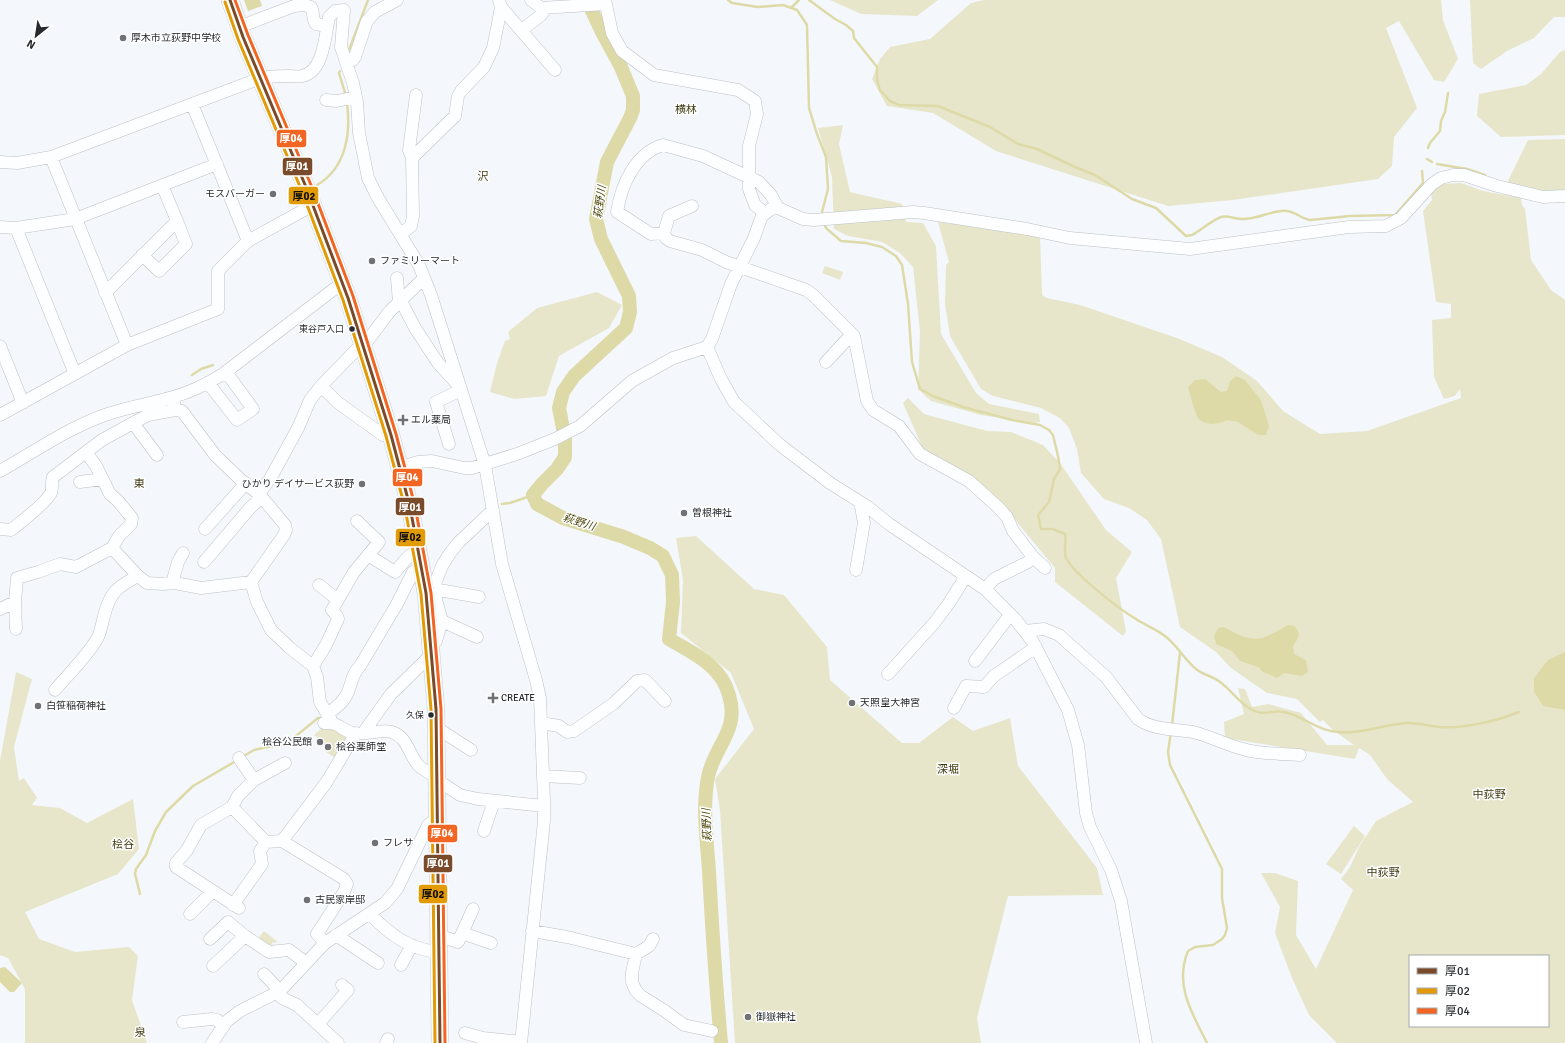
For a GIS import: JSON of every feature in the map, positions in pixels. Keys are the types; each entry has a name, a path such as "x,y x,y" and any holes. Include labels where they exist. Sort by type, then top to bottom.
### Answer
{"highway":[{"path":"220,0 306,187 338,286"},
{"path":"230,0 304,210 361,342 401,467 422,570 430,591 431,648 437,728 440,1043"}],"street":[{"path":"346,63 353,60 355,57 370,16 397,0"},
{"path":"531,0 541,8 604,3 612,33 622,51 654,75 738,90 755,101 757,114 749,146 750,194 755,205 765,213"},
{"path":"500,3 555,70"},
{"path":"412,158 455,116 458,96 484,67 493,48 500,3"},
{"path":"239,26 294,6 304,5 311,6 313,10 313,21 316,24 327,26"},
{"path":"345,5 341,47 356,97 359,133 368,178 378,198 419,265 431,295 485,466 502,564 540,698 544,806 521,1042 483,1041 465,1033"},
{"path":"0,162 17,163 51,157 257,79 269,76 302,76 310,73 316,68 320,60 329,16 345,5"},
{"path":"522,30 541,15 546,8"},
{"path":"401,234 411,226 416,202 412,158 409,150 408,130 416,95"},
{"path":"326,100 337,101 356,97"},
{"path":"192,104 248,241"},
{"path":"664,233 651,234 617,212 620,193 637,161 659,146 668,145 702,156 759,182 771,195 778,208"},
{"path":"51,157 126,345"},
{"path":"0,227 16,228 75,219 217,164"},
{"path":"460,388 436,402 448,454 464,468 485,466 570,432 580,426 632,381 673,358 707,347 712,339 726,295 754,238 760,220 765,213 772,209 778,208 803,219 824,219 913,212 924,213 1027,229 1070,238 1190,249 1349,227 1386,226 1401,218 1432,184 1441,178 1453,175 1464,175 1497,186 1537,195 1565,196"},
{"path":"142,255 159,270 186,244 162,185"},
{"path":"692,206 669,216 664,233 666,238 670,241 702,250 726,262 806,290 813,295 854,336 867,401 873,410 899,426 920,454 969,481 999,508 1006,517 1013,531 1033,557 1045,568"},
{"path":"0,415 126,345 218,309 218,270 248,241 304,210"},
{"path":"105,292 177,221"},
{"path":"16,228 75,374"},
{"path":"397,278 400,302 438,363 460,388"},
{"path":"204,562 236,533 250,508 261,496 298,428 310,400 321,386 357,349 361,342 424,278"},
{"path":"0,471 68,432 104,415 120,409 174,397 208,383 226,372 338,286"},
{"path":"826,362 852,334"},
{"path":"0,346 23,403"},
{"path":"707,347 734,402 780,445 830,483 984,589 1025,631 1036,647 1068,710 1078,744 1086,813 1090,827 1112,870 1121,901 1146,1043"},
{"path":"208,383 237,420 253,409 226,372"},
{"path":"321,386 337,402 383,435 392,435"},
{"path":"174,397 175,410"},
{"path":"0,529 11,530 31,514 52,491 53,477 102,440 148,415 175,410 182,411 216,455 261,496 285,524 286,530 251,582 201,588 172,583 147,583 138,576 112,548"},
{"path":"133,423 146,444 157,455"},
{"path":"16,629 15,602 17,578 60,564 76,567 112,548 119,536 131,524 132,518 110,494 96,466 86,452"},
{"path":"401,467 425,461 432,461 448,454"},
{"path":"80,482 102,479"},
{"path":"205,529 246,483"},
{"path":"856,570 864,523 862,504"},
{"path":"282,841 326,783 359,733 431,648 436,640 442,621 430,591 450,553 459,542 493,510"},
{"path":"313,666 326,645 338,620 338,616 332,610 354,572 381,540 357,521"},
{"path":"368,555 395,572 407,558 418,549"},
{"path":"172,583 178,562 183,553"},
{"path":"984,589 994,579 1028,562 1033,557"},
{"path":"328,720 347,693 354,671 360,666 397,604 413,572 422,570"},
{"path":"55,690 98,637 111,595 124,583 138,576"},
{"path":"888,674 935,622 966,576"},
{"path":"251,582 257,602 271,630 290,648 313,666 317,677 320,699 328,720 353,733 384,731 398,735 404,740 419,765 436,777 437,780 460,795 478,799 544,806"},
{"path":"319,585 338,600"},
{"path":"430,591 479,597"},
{"path":"0,609 15,602"},
{"path":"976,661 1010,615"},
{"path":"442,621 477,637"},
{"path":"1025,631 1044,629 1059,635 1106,677 1138,719 1144,724 1195,733 1243,750 1260,753 1300,755"},
{"path":"954,708 966,686 984,687 994,676 1036,647"},
{"path":"541,723 559,726 567,732 574,731 613,704 637,681 646,680 666,701"},
{"path":"437,728 471,750"},
{"path":"239,758 254,780"},
{"path":"266,842 260,851 262,864 258,874 236,907 176,867 176,863 187,850 201,825 232,807 238,796 254,780 285,763"},
{"path":"543,776 580,778"},
{"path":"484,831 494,801"},
{"path":"232,807 266,842 282,841 344,879 347,884 344,892 317,934 325,943"},
{"path":"212,1043 227,1021 240,1011 278,992 325,943 370,914 384,903 398,889 428,825 437,819"},
{"path":"195,912 213,892"},
{"path":"438,935 458,942 473,909"},
{"path":"370,914 391,935 412,945 439,952"},
{"path":"212,935 228,922 245,936 269,952 277,948 289,950 306,963"},
{"path":"532,931 567,937 636,954 649,946 653,939"},
{"path":"462,933 487,944"},
{"path":"336,935 373,962"},
{"path":"217,965 245,936"},
{"path":"401,965 412,945"},
{"path":"636,954 632,973 632,982 641,996 684,1025 712,1032"},
{"path":"264,974 282,998 297,1005 338,1043"},
{"path":"318,1024 347,990"},
{"path":"183,1022 212,1018 224,1026"}],"green space":[{"path":"830,0 938,0 917,16 861,14"},
{"path":"984,0 1441,0 1443,20 1458,59 1444,82 1434,80 1399,21 1386,28 1417,108 1394,137 1392,166 1378,179 1233,200 1168,206 996,151 933,113 887,106 872,79 880,59 890,47 930,39 971,3"},
{"path":"1470,0 1565,0 1565,17 1554,17 1534,38 1507,51 1481,69 1473,63"},
{"path":"1565,50 1565,135 1501,137 1477,116 1479,94 1526,85 1541,74 1560,52"},
{"path":"843,125 839,144 850,192 902,204 906,222 923,223 936,246 941,334 976,393 989,404 1039,414 1040,422 1034,423 981,415 931,401 918,389 920,332 913,267 900,253 882,242 848,236 834,229 832,177 818,128"},
{"path":"1565,139 1565,193 1549,194 1507,183 1528,140"},
{"path":"1461,183 1483,191 1521,198 1522,205 1525,209 1531,260 1551,290 1565,300 1565,1043 1337,1043 1309,1015 1292,978 1275,933 1280,907 1261,873 1275,873 1298,881 1296,935 1316,969 1353,890 1341,879 1350,867 1359,847 1376,821 1413,802 1387,779 1370,755 1359,748 1355,759 1225,738 1224,722 1244,714 1238,688 1245,689 1252,707 1268,704 1301,713 1327,745 1354,745 1333,730 1323,720 1320,722 1297,699 1267,693 1231,668 1216,652 1180,627 1161,539 1147,520 1129,508 1104,499 1081,473 1077,449 1069,428 1060,418 1041,408 993,396 981,389 950,336 945,305 946,265 949,262 938,222 1040,236 1042,295 1047,298 1080,305 1177,338 1222,357 1257,381 1283,411 1320,434 1367,431 1461,398 1460,389 1455,396 1444,399 1434,377 1432,320 1451,318 1451,304 1436,302 1423,211 1432,200 1431,193 1443,184"},
{"path":"825,266 843,272 840,280 822,273"},
{"path":"597,292 622,305 609,328 559,356 546,396 514,399 490,392 497,363 505,341 510,339 508,332 537,308"},
{"path":"908,398 924,414 987,431 1011,432 1043,445 1060,463 1106,530 1132,552 1116,578 1126,631 1123,636 1055,582 1055,568 1007,510 923,449 903,403"},
{"path":"696,536 754,589 784,595 827,647 830,680 902,743 919,743 953,717 973,731 1010,718 1018,766 1097,868 1103,895 1008,896 977,1018 981,1043 735,1043 720,810 715,779 754,729 731,673 681,633 683,580 676,538"},
{"path":"16,672 32,679 14,747 19,781 24,778 37,798 32,805 60,808 87,823 133,799 139,849 118,874 25,912 39,939 75,952 129,947 138,956 132,1000 147,1043 25,1043 25,989 8,958 0,955 0,761"},
{"path":"329,726 349,736 338,760 326,752 330,747 314,735 322,728"},
{"path":"1354,826 1365,836 1341,874 1326,864"},
{"path":"264,931 278,942 272,943 273,946 271,949 257,940"}],"shaded area":[{"path":"244,0 260,0 262,6 248,11"},
{"path":"1236,376 1245,380 1261,400 1269,426 1266,435 1258,435 1238,422 1227,420 1212,424 1201,421 1198,418 1188,387 1195,380 1205,379 1221,392 1227,391 1230,381"},
{"path":"1288,625 1295,626 1299,634 1293,646 1294,654 1306,660 1308,672 1302,676 1284,673 1277,678 1263,672 1258,667 1240,661 1232,651 1216,644 1214,636 1218,628 1224,627 1250,638 1263,638"},
{"path":"1565,652 1565,710 1543,706 1534,692 1534,678 1548,660"},
{"path":"5,967 22,983 14,992 10,992 0,982 0,968"}],"waterway":[{"path":"349,50 368,0"},
{"name":"萩野川","path":"591,0 592,11 621,67 633,96 633,110 630,118 607,162 596,219 601,239 629,296 630,312 626,328 574,376 563,392 559,408 565,439 565,457 557,469 533,495 537,504 563,518 624,537 650,548 663,556 672,575 673,602 669,639 697,655 713,668 720,676 729,695 732,708 729,729 711,766 705,800 706,836 721,1043"},
{"path":"728,0 732,3 758,7 783,5 797,10 807,25 809,108 826,157 828,189 822,212 823,216"},
{"path":"791,8 799,0"},
{"path":"809,0 853,31 854,38 877,67 877,80 880,90 890,101 899,105 938,106 990,127 1018,144 1037,149 1095,175 1132,199 1156,208 1186,236 1192,235 1221,217 1247,219 1282,211 1290,212 1310,220 1350,216 1395,215 1423,183 1422,171"},
{"path":"340,71 339,73 346,96"},
{"path":"1428,148 1430,143 1440,131 1448,93"},
{"path":"317,185 327,178 340,160 347,138 347,103"},
{"path":"1427,159 1432,162"},
{"path":"1437,164 1467,169 1485,175"},
{"path":"824,223 826,228 841,241 866,243 882,247 896,256 902,265 908,304 912,362 920,389 933,396 963,407 1012,420 1040,425 1049,430 1053,435 1060,469 1054,479 1049,502 1038,515 1041,529 1053,529 1065,534 1065,555 1078,573 1119,608 1165,636 1196,669 1217,680 1249,708 1263,713 1279,711 1284,712 1325,729 1341,732 1360,731 1406,723 1439,727 1469,726 1519,712"},
{"path":"192,375 201,369 213,365"},
{"path":"502,504 510,503 533,495"},
{"path":"1172,725 1180,653"},
{"path":"242,757 254,750 285,745 318,718 323,718"},
{"path":"1171,732 1168,752 1170,765 1222,869 1222,898 1227,928 1225,935 1213,945 1195,947 1188,951 1184,963 1183,976 1187,998 1191,1010 1207,1043"},
{"path":"140,894 135,874 136,869 146,855 155,831 166,812 193,786 236,761"}],"transit line":[{"name":"厚01","path":"230,0 243,37 306,187 348,298 391,435 410,507 426,593 436,709 440,1043"},
{"name":"厚04","path":"235,0 248,35 311,185 353,296 396,434 415,506 431,593 441,709 445,1043"},
{"name":"厚02","path":"225,2 238,39 301,189 343,300 386,436 405,508 421,594 431,709 435,1043"}],"place":[{"name":"厚木市立荻野中学校","path":"123,38"},
{"name":"モスバーガー","path":"273,194"},
{"name":"ファミリーマート","path":"372,261"},
{"name":"東谷戸入口","path":"352,329"},
{"name":"エル薬局","path":"403,420"},
{"name":"ひかり デイサービス荻野","path":"362,484"},
{"name":"曽根神社","path":"684,513"},
{"name":"CREATE","path":"493,698"},
{"name":"天照皇大神宮","path":"852,703"},
{"name":"白笹稲荷神社","path":"38,706"},
{"name":"久保","path":"431,715"},
{"name":"桧谷公民館","path":"320,742"},
{"name":"桧谷薬師堂","path":"328,747"},
{"name":"フレサ","path":"375,843"},
{"name":"古民家岸邸","path":"307,900"},
{"name":"御嶽神社","path":"748,1017"}],"district":[{"name":"横林","path":"686,109"},
{"name":"沢","path":"483,176"},
{"name":"東","path":"139,483"},
{"name":"深堀","path":"948,769"},
{"name":"中荻野","path":"1489,794"},
{"name":"桧谷","path":"123,844"},
{"name":"中荻野","path":"1383,872"},
{"name":"泉","path":"140,1032"}]}
